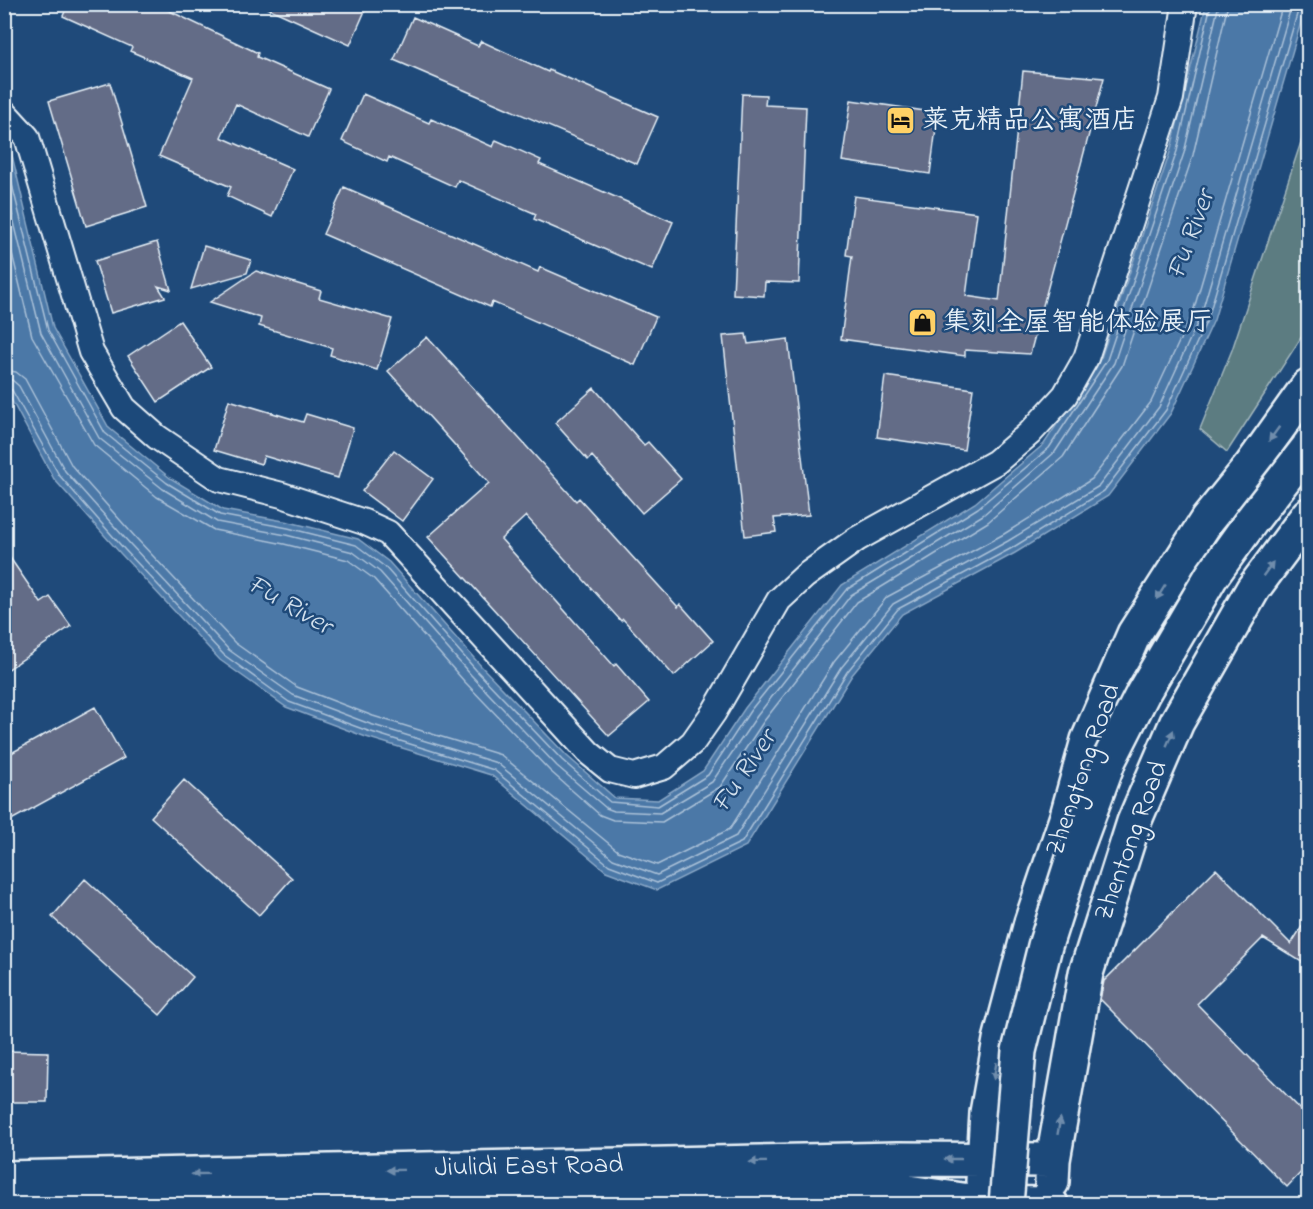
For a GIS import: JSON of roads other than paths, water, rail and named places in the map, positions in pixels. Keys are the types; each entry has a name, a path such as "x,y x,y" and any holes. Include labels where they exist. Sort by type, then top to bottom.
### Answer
{"main road":[{"name":"Zhengtong Road","path":"990,1204 984,1159 987,1113 1000,1040 1031,923 1067,816 1088,740 1134,634 1207,520 1251,466 1308,386"},
{"path":"990,1204 1019,1051 1045,946 1075,852 1109,760 1143,693 1210,578 1308,448"},
{"path":"1028,1204 1035,1073 1044,1027 1097,840 1150,723 1187,654 1236,571 1308,475"},
{"name":"Zhentong Road","path":"1051,1204 1053,1160 1086,973 1134,822 1177,722 1253,589 1308,515"},
{"name":"Jiulidi East Road","path":"4,1178 984,1159 1053,1160"},
{"path":"5,1204 867,1186 990,1204 1051,1204"}],"street":[{"path":"4,112 27,137 91,352 124,408 157,437 219,479 282,495 364,522 388,533 589,753 610,770 634,777 664,767 693,742 714,712 779,600 805,576 857,539 996,462 1030,433 1065,395 1086,358 1171,98 1185,4"},
{"path":"1051,1204 1069,1204"}],"water":[{"name":"Fu River","path":"1206,5 1306,5 1214,320 1171,413 1108,496 1015,553 902,614 852,675 746,846 657,890 606,871 491,775 366,737 286,707 220,660 54,479 5,388 4,143 11,151 53,328 109,428 170,478 223,510 289,522 358,539 389,562 481,666 567,756 615,798 658,800 703,771 745,708 842,585 975,503 1044,444 1101,358 1171,149"}],"place":[{"name":"莱克精品公寓酒店","path":"901,121"},
{"name":"集刻全屋智能体验展厅","path":"922,323"}]}
